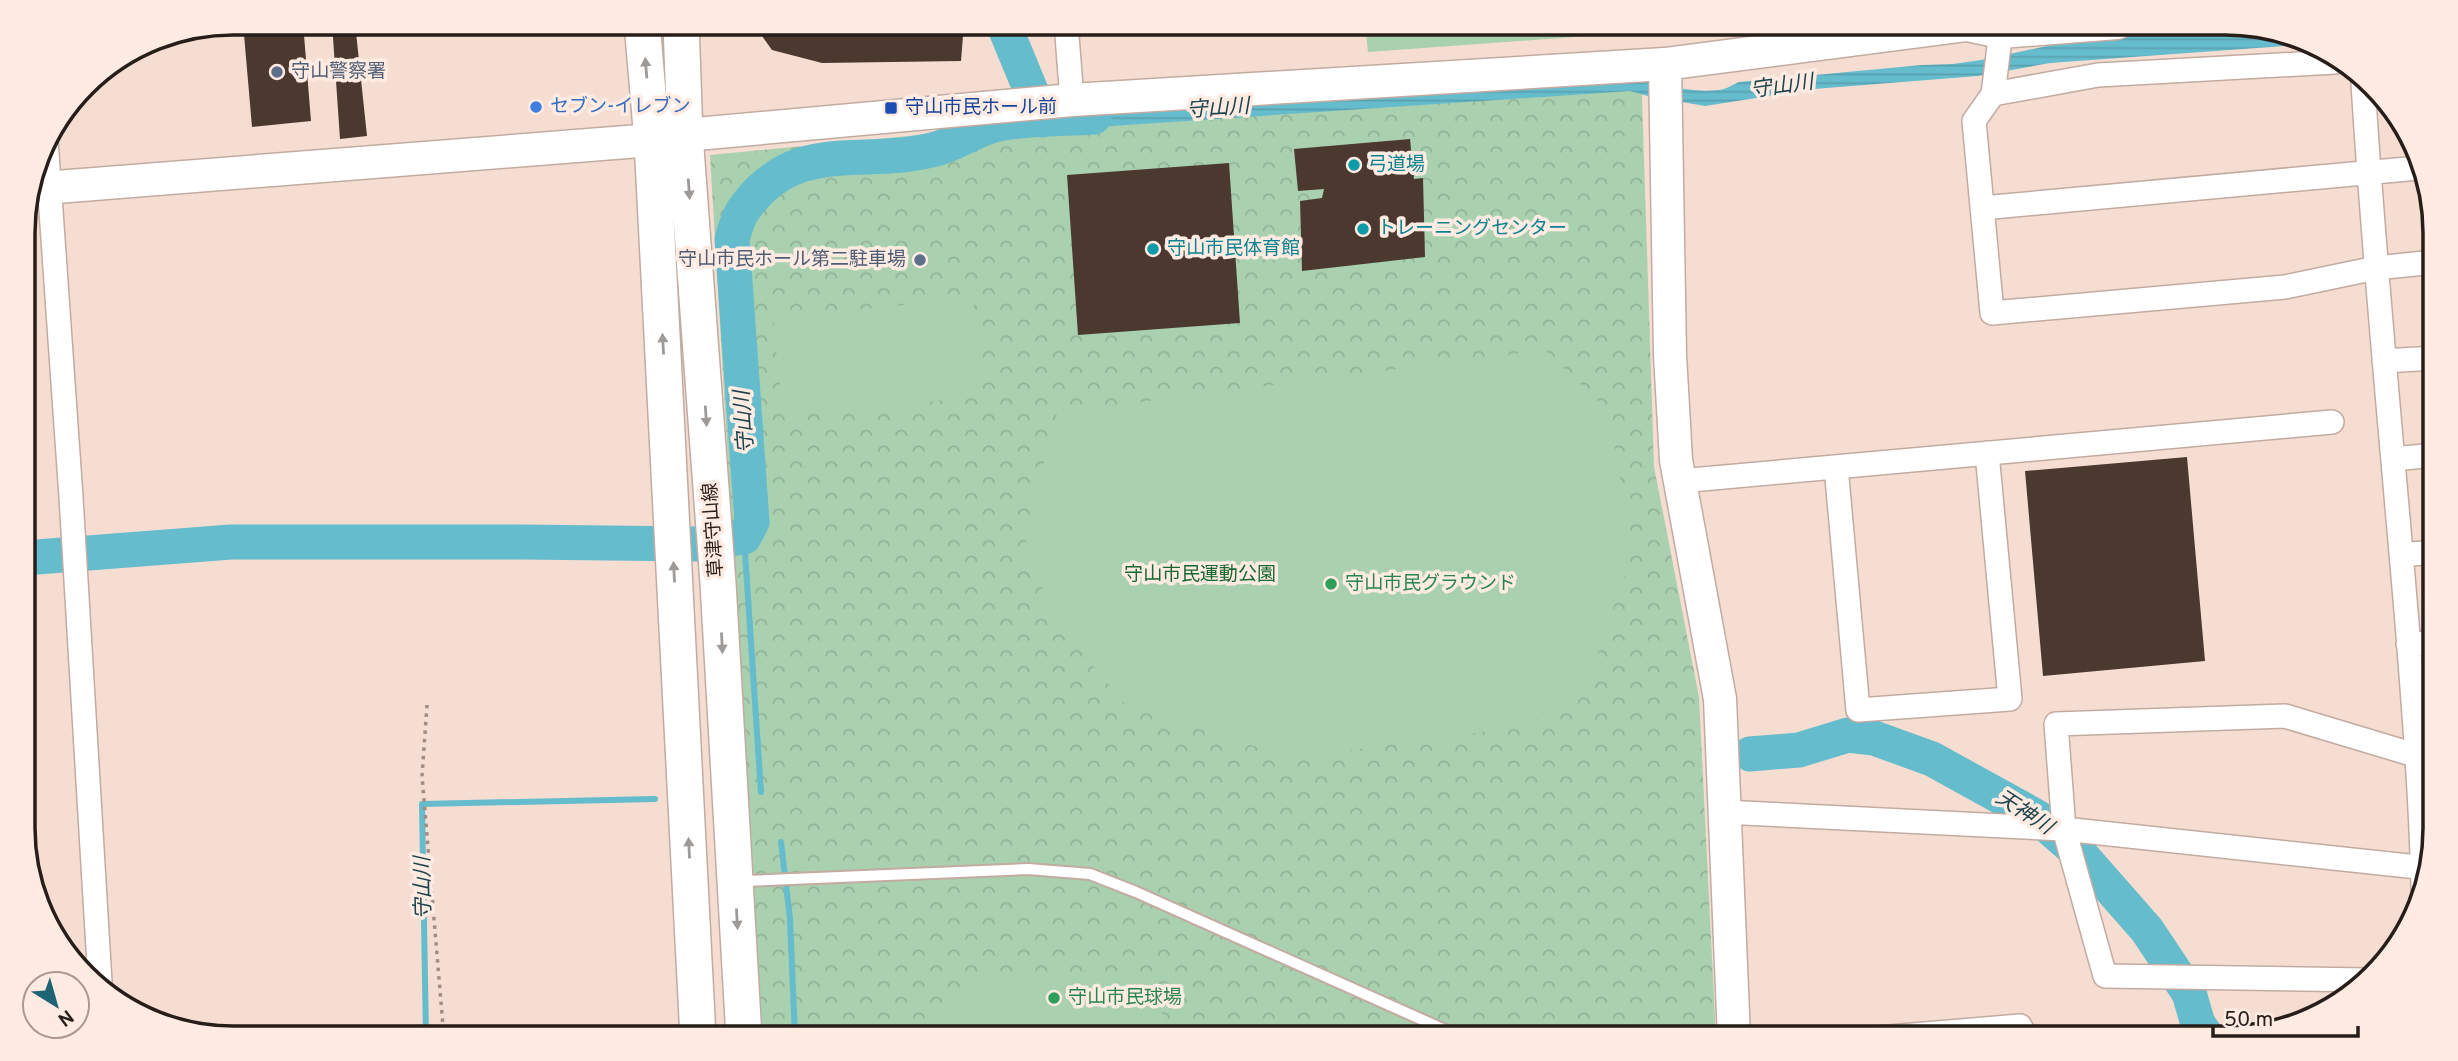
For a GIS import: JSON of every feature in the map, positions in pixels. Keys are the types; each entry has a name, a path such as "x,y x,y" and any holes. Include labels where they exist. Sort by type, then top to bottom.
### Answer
{"main road":[{"name":"草津守山線","path":"645,35 668,138 718,583 743,1026"},
{"name":"草津守山線","path":"680,35 668,138 698,1026"}],"street":[{"path":"1063,101 1066,35"},
{"path":"99,973 41,188 668,138 1063,101 1665,65 1892,35"},
{"path":"2000,35 1993,94 1974,121 1992,313 2285,287 2376,268 2423,263"},
{"path":"1993,94 2098,75 2325,63"},
{"path":"1665,65 1670,355 1676,460 1720,699 1733,1026"},
{"path":"2363,92 2408,644 2423,732"},
{"path":"1982,208 2411,168"},
{"path":"2384,361 2423,359"},
{"path":"1680,481 2332,422"},
{"path":"1836,467 1858,710 2010,699 1987,453"},
{"path":"2394,459 2423,456"},
{"path":"2401,555 2423,553"},
{"path":"2408,644 2423,643"},
{"path":"2353,979 2105,975 2064,829 2056,724 2285,716 2423,755"},
{"path":"1723,812 2064,829 2417,873"}],"lane":[{"path":"745,881 1028,869 1090,874 1436,1026"}],"path":[{"path":"427,705 422,776 443,1026"}],"green space":[{"path":"1366,35 1601,35 1368,52"},
{"name":"守山市民運動公園","path":"1641,66 1654,467 1699,697 1715,1026 761,1026 710,155"},
{"path":"973,298 983,396 783,417 773,318"},
{"name":"守山市民グラウンド","path":"1545,350 1608,411 1633,550 1589,680 1527,726 1292,758 1127,706 1052,617 1025,537 1057,413"},
{"name":"守山市民球場","path":"992,974 1143,980 1169,1026 924,1026 928,1015"}],"water":[{"path":"2225,35 2263,39 2288,46 2050,63 1978,76 1814,89 1705,106 1630,91 1052,130 1046,112 1631,72 1673,87 1718,90 1739,82 1953,64 2080,39"}],"building":[{"name":"守山警察署","path":"244,35 304,35 311,121 252,127"},
{"path":"333,35 356,35 367,136 340,139"},
{"path":"963,35 961,61 822,63 772,50 762,36"},
{"name":"トレーニングセンター","path":"1410,139 1414,179 1423,178 1425,257 1302,271 1300,201 1322,198 1324,189 1298,191 1294,149"},
{"name":"守山市民体育館","path":"1229,163 1240,323 1078,335 1067,175"},
{"path":"2187,457 2205,661 2043,676 2025,471"}],"waterway":[{"path":"1008,35 1043,120"},
{"path":"35,557 231,542 695,544 744,537 752,522 732,239 744,209 765,186 787,171 810,163 912,154 939,148 983,129 1010,122 1094,117"},
{"name":"守山川","path":"744,537 761,792"},
{"name":"天神川","path":"1750,754 1799,750 1848,735 1874,738 1932,759 2037,817 2082,856 2147,930 2189,993 2199,1026"},
{"name":"守山川","path":"426,1026 422,804 655,799"},
{"path":"781,842 790,919 794,1026"}],"place":[{"name":"守山警察署","path":"277,72"},
{"name":"セブン-イレブン","path":"536,107"},
{"name":"守山市民ホール前","path":"891,108"},
{"name":"弓道場","path":"1354,165"},
{"name":"トレーニングセンター","path":"1363,229"},
{"name":"守山市民体育館","path":"1153,249"},
{"name":"守山市民ホール第二駐車場","path":"920,260"},
{"name":"守山市民グラウンド","path":"1331,584"},
{"name":"守山市民球場","path":"1054,998"}]}
